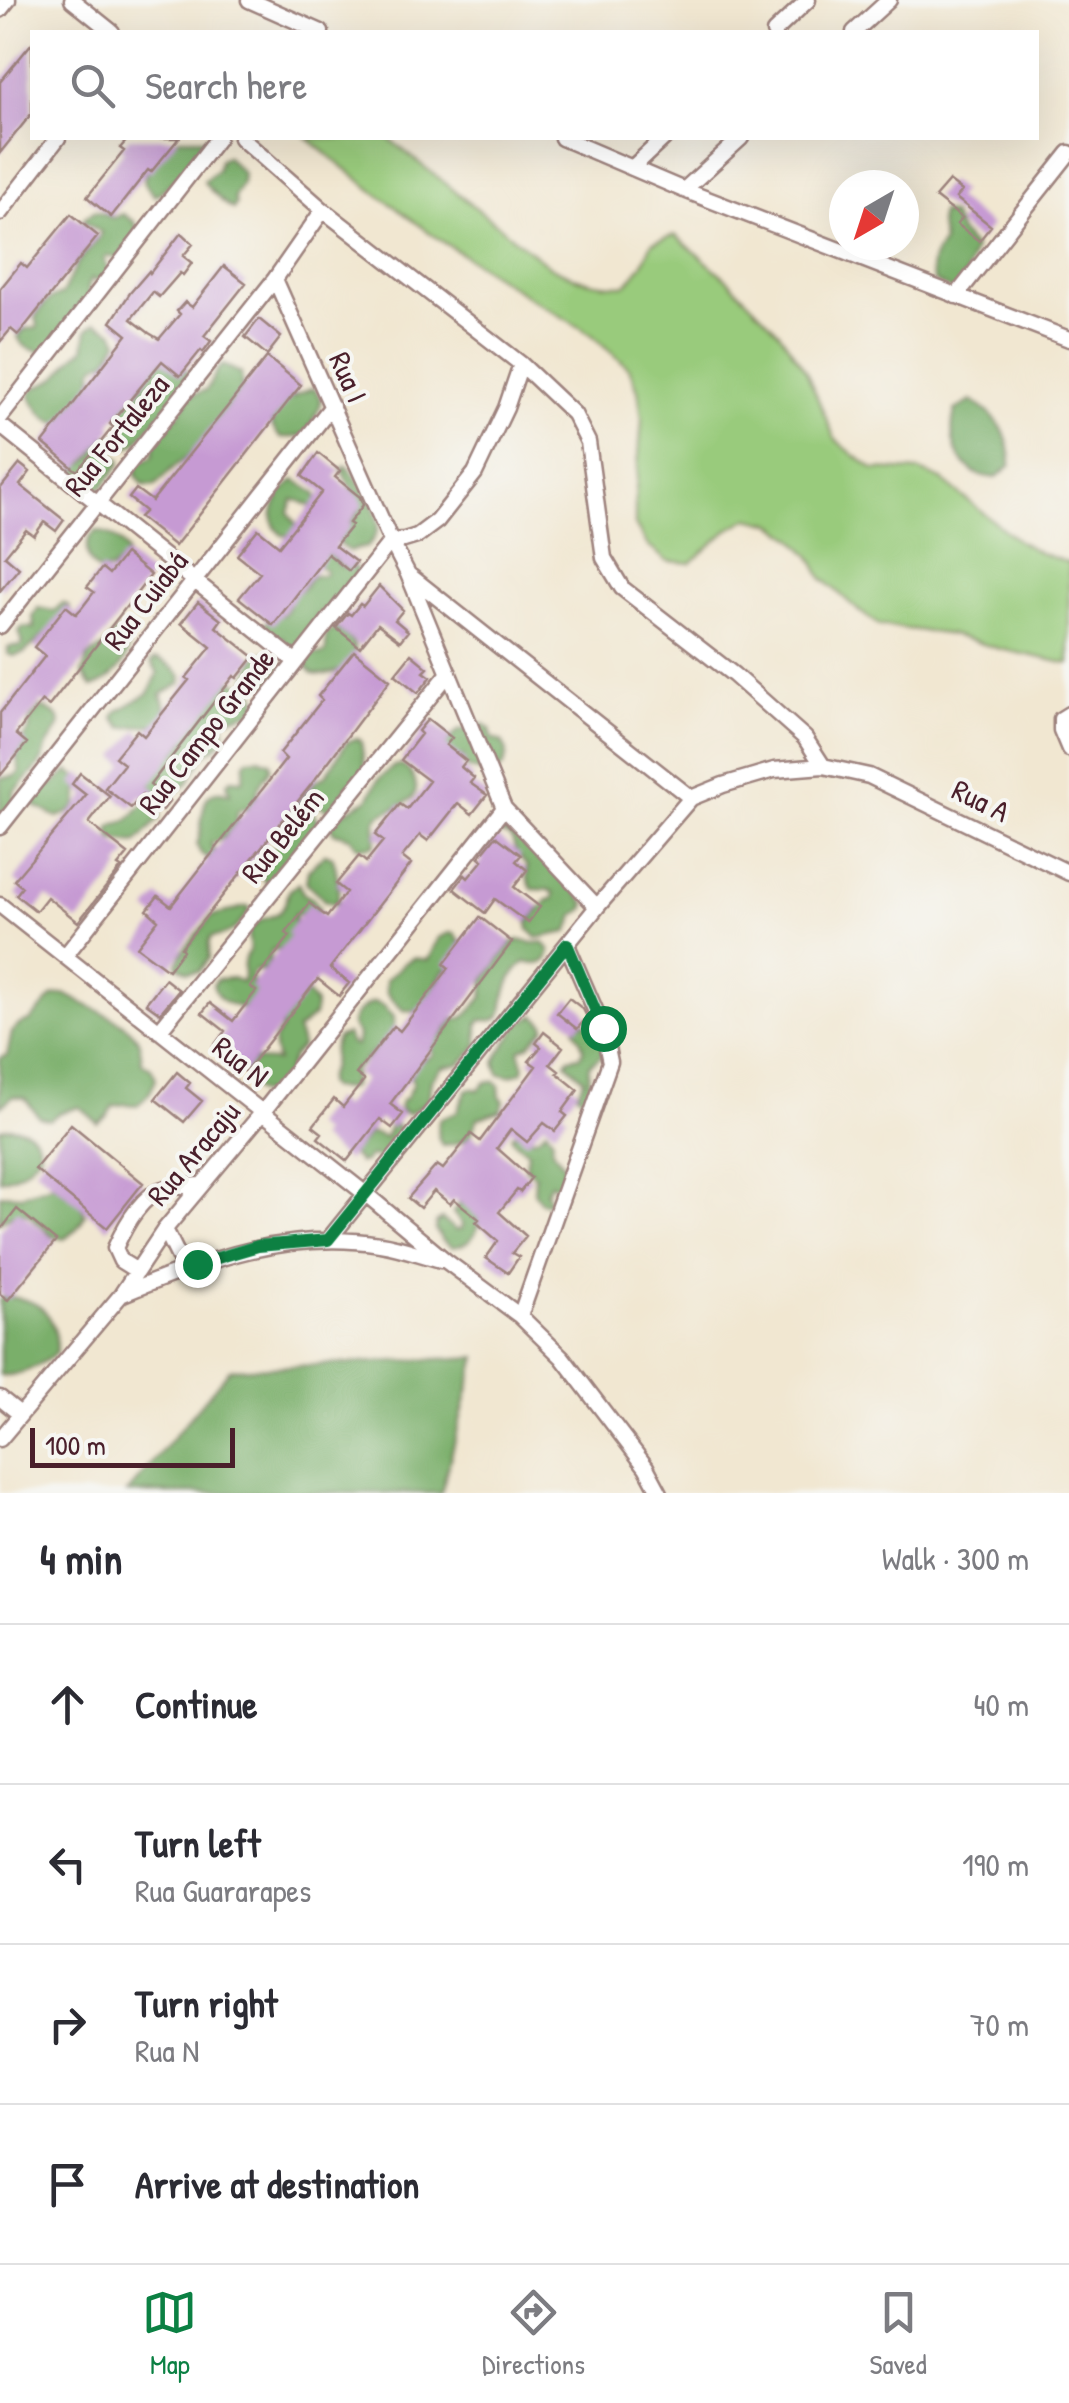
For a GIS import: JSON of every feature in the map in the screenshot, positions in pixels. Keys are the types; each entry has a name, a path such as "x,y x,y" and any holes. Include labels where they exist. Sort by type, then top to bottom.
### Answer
{"street":[{"path":"0,10 8,0"},
{"path":"72,0 110,30"},
{"path":"248,0 315,30"},
{"path":"776,30 808,0"},
{"path":"856,30 889,0"},
{"path":"0,213 56,140"},
{"path":"216,140 0,421 295,661"},
{"path":"243,140 322,210 520,364 574,414 588,442 604,558 622,588 734,675 805,738 822,766"},
{"path":"567,140 684,190 1069,340"},
{"path":"632,168 662,140"},
{"path":"684,190 739,140"},
{"path":"956,296 1069,153"},
{"path":"276,279 322,210"},
{"name":"Rua I","path":"276,279 408,574 504,808"},
{"name":"Rua Fortaleza","path":"0,626 276,279"},
{"path":"391,541 417,536 436,521 475,473 506,408 520,364"},
{"name":"Rua Cuiabá","path":"0,827 332,406"},
{"name":"Rua Campo Grande","path":"65,956 391,541"},
{"path":"328,1240 597,907 691,798 408,574"},
{"name":"Rua Belém","path":"159,1031 448,674"},
{"path":"1069,714 1061,720 1061,730 1069,749"},
{"name":"Rua A","path":"691,798 774,770 822,766 868,776 1069,873"},
{"path":"504,808 597,907"},
{"name":"Rua Aracaju","path":"0,1439 121,1295 164,1229 262,1113 504,808"},
{"name":"Rua N","path":"0,905 520,1316 562,1357 646,1467 660,1493"},
{"path":"520,1316 610,1062 603,1028 567,944"},
{"path":"137,1271 122,1261 115,1248 123,1229 159,1190 202,1185"},
{"path":"164,1229 185,1270"},
{"name":"Rua N","path":"121,1295 197,1264 258,1246 328,1240 381,1244 446,1261"},
{"path":"0,1398 20,1414"}],"green space":[{"path":"176,140 206,140 185,170 155,196 145,184 149,168"},
{"path":"310,140 391,140 549,266 586,281 626,285 642,265 652,243 675,235 729,281 779,332 806,371 835,439 854,455 874,469 920,471 942,480 1017,540 1069,563 1069,664 952,635 879,625 822,578 811,557 773,524 749,518 728,530 691,563 667,561 648,546 635,525 642,419 638,390 629,368 591,334 440,240"},
{"path":"226,156 243,173 233,209 204,181"},
{"path":"96,211 113,218 123,214 135,222 138,233 118,259 104,259 106,275 102,281 91,279 90,296 44,353 29,348 18,337 25,329 37,328 35,318 40,310 62,294 77,264 99,238 101,232 83,221"},
{"path":"941,212 951,214 974,248 965,278 955,292 934,281 931,270 932,260 943,242"},
{"path":"96,323 113,331 118,341 107,360 93,370 93,382 61,424 55,422 39,410 30,396 32,390 55,378 84,349 87,330"},
{"path":"162,361 194,374 137,442 127,448 117,443 111,445 120,464 102,488 93,490 75,475 75,469 88,460 101,440 117,436 125,428 119,406 138,394 153,368"},
{"path":"223,365 241,373 242,390 189,456 155,486 143,485 136,475 138,464 153,456 156,439 179,415 189,396 206,390"},
{"path":"313,388 321,402 306,433 280,437 273,427 273,412"},
{"path":"972,401 996,420 1008,444 1011,465 996,478 972,471 960,458 954,443 955,410"},
{"path":"346,466 371,502 378,525 367,547 349,551 338,539 360,507 342,469"},
{"path":"295,480 316,493 318,503 314,507 293,500 289,512 297,526 292,536 282,535 273,522 273,514 283,492"},
{"path":"96,531 116,539 126,551 127,556 111,570 99,571 88,557 87,546"},
{"path":"318,554 329,554 341,567 353,566 360,573 317,616 316,629 309,638 289,647 282,637 261,631 269,619 283,615 292,597 312,576 324,575 326,571 316,564"},
{"path":"63,603 71,611 24,653 8,654 8,648 23,644 19,631 23,627 34,628 33,617 38,608 54,611"},
{"path":"336,629 354,646 352,661 336,672 313,674 305,664 306,658 326,652 326,634"},
{"path":"117,631 128,646 123,663 109,678 92,687 82,673 88,657"},
{"path":"269,650 279,662 281,672 269,685 252,687 258,702 252,712 223,720 225,736 204,755 187,784 173,795 156,795 147,779 184,743 185,731 230,679 244,686 255,658"},
{"path":"155,659 177,671 181,683 161,694 166,708 158,724 123,728 114,718 116,712 149,693 158,673 151,662"},
{"path":"41,707 56,715 59,727 43,759 14,792 14,803 0,820 0,778 20,772 17,750 29,731 30,720"},
{"path":"484,724 507,751 496,772 470,769 463,756 452,759 442,744 459,730"},
{"path":"357,738 361,741 365,769 360,778 349,784 328,810 312,806 321,824 288,866 271,882 265,882 255,861 263,847 279,845 286,818 316,781 326,775 347,742"},
{"path":"259,758 270,762 271,768 254,801 238,810 230,831 211,843 213,858 204,856 197,844 207,799 219,792 230,794 227,783 231,779 243,780 245,763"},
{"path":"400,765 413,776 414,795 379,816 373,845 357,846 350,837 333,832 331,826 343,813 368,799 378,780"},
{"path":"69,771 78,778 74,808 57,817 35,806 32,800 37,790 53,784"},
{"path":"147,802 160,813 160,818 136,843 113,840 111,826 129,819"},
{"path":"503,814 542,851 542,861 558,869 586,904 568,932 537,938 529,930 528,923 553,899 554,893 532,889 527,866 512,840 494,828"},
{"path":"325,854 332,856 335,866 337,904 325,901 306,882 308,870"},
{"path":"299,883 303,893 320,908 317,913 295,914 292,939 280,950 273,949 265,969 253,971 252,987 308,995 315,1004 314,1016 297,1030 301,1047 285,1077 270,1093 258,1093 246,1080 246,1068 255,1060 277,1061 274,1044 281,1024 227,1003 213,985 216,980 232,978 243,982 250,931 258,922 277,914 289,891"},
{"path":"244,907 250,910 234,929 209,941 209,958 199,971 188,972 178,966 185,948 212,916"},
{"path":"455,934 461,944 455,962 442,973 420,1008 403,1010 386,992 386,980 413,958 428,960 438,938"},
{"path":"518,940 543,942 550,950 547,959 521,966 509,984 501,1015 478,1024 476,1048 460,1064 442,1067 431,1080 424,1104 408,1114 402,1112 399,1107 413,1083 413,1069 433,1055 431,1049 453,1020 466,1015 483,997 485,979"},
{"path":"65,994 114,1018 131,1031 137,1038 142,1063 151,1068 156,1078 141,1102 113,1106 98,1123 80,1107 50,1120 39,1117 25,1098 13,1096 0,1107 0,1058 7,1055 12,1032 30,1021 53,996"},
{"path":"374,1002 394,1017 392,1034 354,1070 352,1086 330,1088 327,1077 337,1038 347,1034 356,1046 358,1036 352,1021"},
{"path":"535,1015 545,1028 519,1050 522,1072 499,1074 495,1062 498,1056 520,1023"},
{"path":"583,1022 598,1028 603,1055 589,1065 592,1098 587,1101 577,1094 584,1079 566,1063 582,1053 575,1029"},
{"path":"495,1081 504,1101 500,1111 478,1118 469,1138 442,1145 437,1132 441,1118 457,1112 467,1090 478,1090 486,1082"},
{"path":"396,1125 404,1134 384,1161 373,1156 359,1163 351,1154 370,1133 385,1137 390,1126"},
{"path":"10,1127 31,1133 40,1153 23,1171 0,1180 0,1129"},
{"path":"546,1129 553,1139 553,1151 564,1166 565,1185 561,1189 551,1183 546,1192 547,1203 541,1202 534,1192 535,1175 526,1168 528,1151 511,1136 516,1132 536,1138"},
{"path":"54,1184 80,1204 85,1214 64,1239 52,1236 27,1213 15,1213 0,1222 0,1194 21,1195"},
{"path":"459,1203 480,1212 480,1219 469,1240 452,1247 435,1229 442,1219 455,1230 461,1229 462,1224 453,1213"},
{"path":"0,1299 30,1301 45,1312 54,1328 57,1352 30,1369 0,1375"},
{"path":"477,1357 441,1493 127,1493 230,1369"}],"building":[{"path":"30,45 30,116 0,153 0,82"},
{"path":"127,140 177,140 111,217 87,197 124,151 120,148"},
{"path":"949,181 962,191 956,198 991,226 979,241 957,224 962,218 935,197"},
{"path":"71,214 98,236 18,335 11,329 0,342 0,289 21,263 27,268"},
{"path":"181,233 193,244 183,256 192,263 159,297 153,292 131,319 149,333 159,339 185,302 192,307 224,266 246,283 204,336 211,341 203,352 180,376 162,361 77,471 43,443 127,335 111,322"},
{"path":"259,319 281,337 267,355 245,337"},
{"path":"267,357 301,385 175,546 139,517 145,511 129,498 136,489 152,501"},
{"path":"318,453 340,471 335,477 360,497 363,505 335,546 356,562 349,571 328,554 273,625 239,598 260,573 237,555 258,529 279,546 322,492 302,476"},
{"path":"20,464 30,472 20,485 64,520 56,531 44,522 34,536 26,530 5,556 19,568 0,591 0,489"},
{"path":"125,554 151,575 49,706 42,701 16,734 27,743 0,776 0,713 45,656 34,647 66,606 76,614 81,609 94,592 87,587 102,568 109,574"},
{"path":"379,586 403,610 395,620 408,631 400,641 378,624 360,647 336,628 348,613 351,615 360,604 363,606"},
{"path":"198,602 221,620 216,627 254,657 237,678 234,676 150,785 170,801 162,811 142,795 131,808 105,788 124,764 115,757 137,730 144,736 211,647 181,623"},
{"path":"354,651 390,680 181,948 168,970 137,947 158,920 147,910 158,896 171,906 286,759 280,753"},
{"path":"411,654 428,668 424,672 431,677 418,693 395,674"},
{"path":"428,719 452,738 446,745 466,761 461,767 474,778 470,783 487,795 472,814 458,803 428,841 420,835 402,857 411,864 330,968 349,983 339,996 318,979 245,1072 213,1047 225,1031 202,1013 210,1003 233,1021 256,991 250,987 290,936 286,933 309,903 327,917 346,892 336,884 359,856 366,862 383,841 375,835 400,804 407,809 429,781 401,760"},
{"path":"80,773 110,796 89,823 128,854 78,922 47,897 36,911 16,895 22,887 14,880 86,795 72,784"},
{"path":"496,836 521,855 516,861 527,870 514,887 540,907 528,923 495,899 485,913 454,889 483,860 479,857"},
{"path":"480,917 512,942 390,1104 403,1114 392,1128 380,1119 347,1161 318,1138 322,1133 313,1126 334,1099 343,1107 364,1080 356,1074 394,1026 400,1031 449,968 444,964"},
{"path":"165,979 179,990 160,1013 146,1003"},
{"path":"569,998 587,1017 577,1029 557,1013"},
{"path":"544,1032 563,1047 550,1064 578,1090 562,1112 567,1116 555,1131 544,1123 527,1142 511,1129 497,1148 531,1178 499,1212 526,1236 512,1253 519,1257 508,1273 486,1258 498,1241 454,1199 450,1204 434,1191 420,1208 408,1198 437,1165 443,1169 471,1134 480,1141 536,1066 529,1061 541,1047 536,1043"},
{"path":"177,1072 190,1083 186,1088 202,1101 184,1122 155,1099"},
{"path":"71,1124 143,1183 107,1228 35,1169"},
{"path":"17,1209 56,1241 8,1300 0,1294 0,1231"}],"route":[{"path":"197,1264 258,1246 328,1240 567,944 603,1028"}]}
